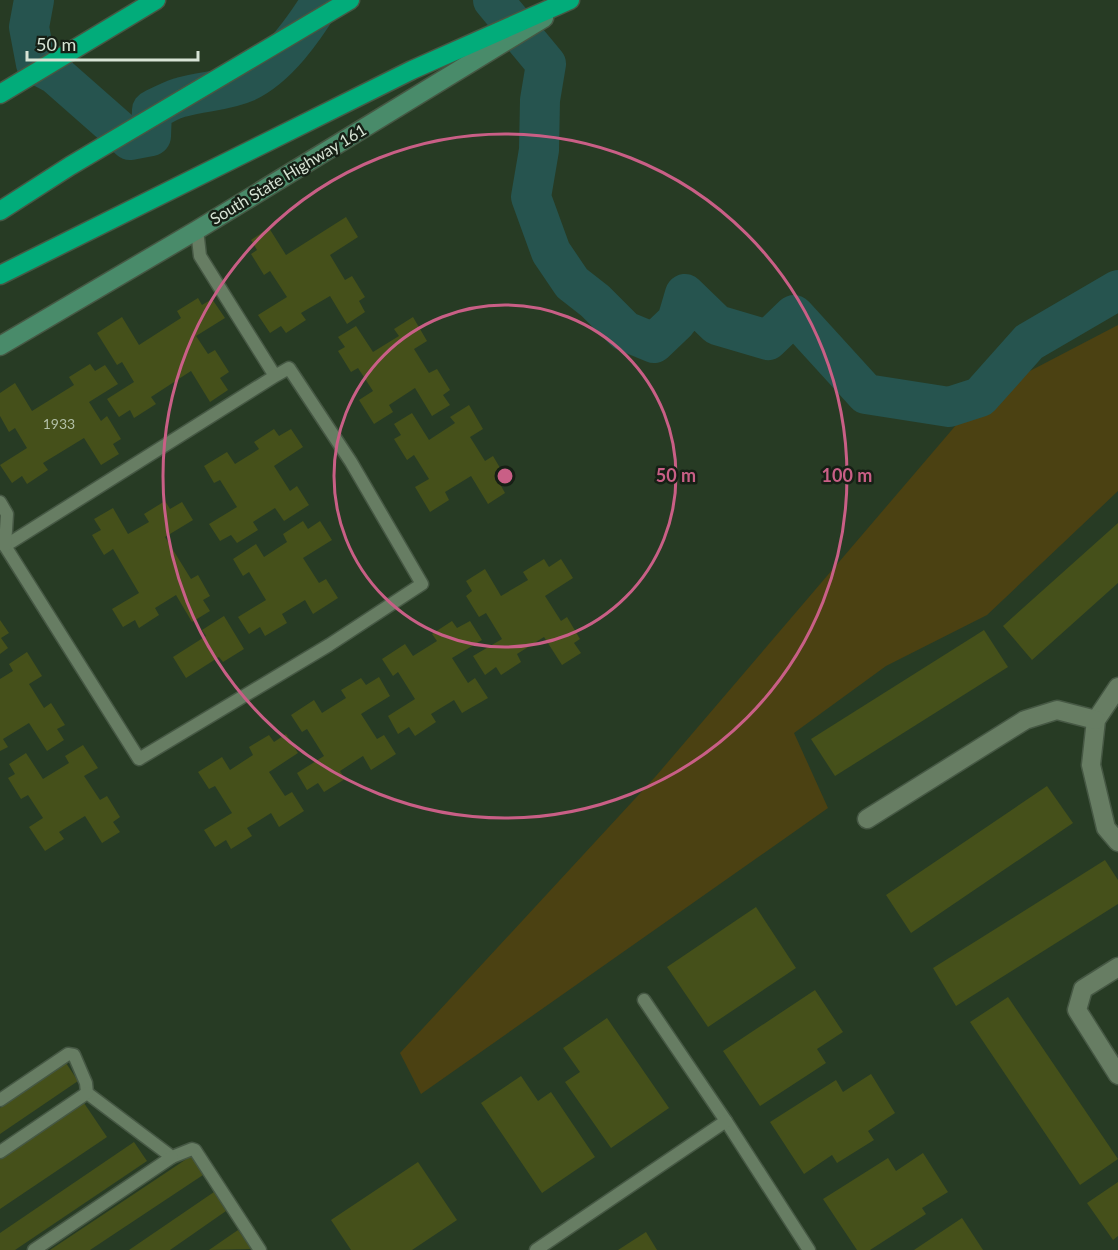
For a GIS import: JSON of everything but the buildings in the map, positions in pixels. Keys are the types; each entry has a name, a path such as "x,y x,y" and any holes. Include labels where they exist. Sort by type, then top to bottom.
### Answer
{"highway":[{"path":"0,94 156,0"},
{"path":"0,211 70,166 350,0"},
{"path":"0,275 412,70 572,0"}],"main road":[{"name":"South State Highway 161","path":"0,346 197,230 572,0"}],"street":[{"path":"1118,687 1096,720 1091,765 1106,828 1118,842"},
{"path":"867,819 1025,720 1058,710 1096,720"},
{"path":"1118,968 1083,989 1077,1010 1118,1075"}],"lane":[{"path":"197,230 200,256 275,376"},
{"path":"0,502 7,514 5,546 139,759 329,645 422,584 351,462 289,368 5,546"},
{"path":"644,1000 809,1250"},
{"path":"0,1100 68,1054 74,1055 86,1083 87,1093 172,1157"},
{"path":"0,1152 87,1093"},
{"path":"536,1250 726,1121"},
{"path":"34,1250 172,1157 195,1150 260,1250"}],"shaded area":[{"path":"1118,325 1118,491 987,615 886,666 794,733 828,808 421,1094 400,1053 656,776 980,397"}],"waterway":[{"path":"34,0 29,27 36,64 55,74 130,140 151,136 152,110 178,98 246,82 269,67 289,46 322,0"},
{"path":"493,0 546,64 540,100 539,150 531,197 551,252 572,283 595,301 625,331 654,343 677,321 685,294 717,325 768,340 794,315 866,394 949,407 980,397 1029,342 1118,290"}]}
